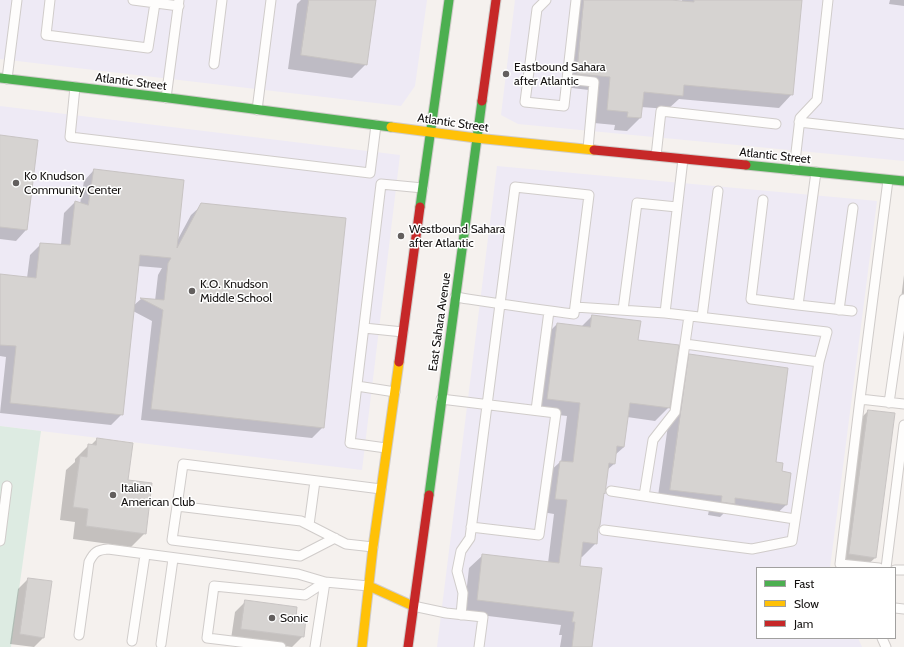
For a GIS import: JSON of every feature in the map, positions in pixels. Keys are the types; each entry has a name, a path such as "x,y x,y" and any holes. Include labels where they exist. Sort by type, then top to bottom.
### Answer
{"main road":[{"path":"362,647 373,547 449,0"},
{"name":"East Sahara Avenue","path":"408,647 476,138 496,0"},
{"name":"Atlantic Street","path":"4,79 166,98 476,138 904,181"},
{"path":"369,586 413,606"}],"lane":[{"path":"4,79 17,0"},
{"path":"50,0 46,35 148,48 155,3"},
{"path":"133,0 155,3 179,3 166,98"},
{"path":"214,64 222,0"},
{"path":"257,110 271,0"},
{"path":"546,0 537,9 525,102 564,106 576,0"},
{"path":"794,170 800,118 817,100 828,0"},
{"path":"567,79 594,82 588,149"},
{"path":"75,87 70,137 370,173 380,184 423,188"},
{"path":"656,156 661,111 776,124"},
{"path":"799,122 904,134"},
{"path":"370,173 376,125"},
{"path":"665,313 683,159"},
{"path":"798,305 816,172"},
{"path":"869,567 840,564 888,180"},
{"path":"380,184 350,443 387,448"},
{"path":"455,297 500,304 574,314 589,195 515,187 500,304 471,527 470,538 461,551 457,571 463,593 461,615"},
{"path":"702,317 718,191"},
{"path":"763,200 751,299 852,311"},
{"path":"623,310 637,203 677,207"},
{"path":"839,310 853,208"},
{"path":"889,402 904,299"},
{"path":"575,307 665,313 828,332 819,362 792,541 752,549 604,530"},
{"path":"536,410 549,311"},
{"path":"644,496 653,440 675,412 689,316"},
{"path":"364,328 403,332"},
{"path":"685,344 819,362"},
{"path":"357,386 395,392"},
{"path":"442,399 556,413 539,535 471,527"},
{"path":"860,399 904,404"},
{"path":"886,567 904,425"},
{"path":"335,538 300,556 172,540 183,464 381,489"},
{"path":"310,525 315,481"},
{"path":"0,540 7,486"},
{"path":"611,490 795,519"},
{"path":"177,506 301,521 346,544 373,547"},
{"path":"79,635 89,562 93,554 98,550 108,549 173,559 298,574 325,582 369,586"},
{"path":"132,641 146,555"},
{"path":"161,644 173,559"},
{"path":"281,647 207,638 214,586 305,596 325,582"},
{"path":"315,647 325,582"},
{"path":"413,606 461,615 483,617 479,647"}],"shaded area":[{"path":"0,0 427,0 415,86 401,106 0,59"},
{"path":"515,0 904,0 904,161 518,124 501,115"},
{"name":"K.O. Knudson Middle School","path":"0,106 400,155 362,470 0,426"},
{"path":"497,166 877,201 830,567 756,567 756,639 858,639 862,647 437,647"},
{"path":"0,426 41,431 11,647 0,647"}],"building":[{"path":"309,0 376,0 367,65 301,55"},
{"path":"584,0 670,0 694,2 694,0 802,0 793,95 684,85 683,96 644,92 641,118 627,117 628,112 607,110 610,77 577,74"},
{"name":"Ko Knudson Community Center","path":"0,135 38,140 27,230 0,227"},
{"path":"94,169 184,180 177,248 201,203 346,218 324,428 151,409 163,310 140,298 164,300 168,263 171,258 140,255 123,415 10,403 16,346 0,345 0,274 36,278 40,243 70,245 75,201 88,205"},
{"path":"592,315 641,321 638,340 679,345 670,408 630,403 624,447 617,446 615,464 609,463 600,525 598,529 597,544 583,542 580,566 602,568 592,647 572,647 575,622 572,622 574,612 477,600 482,554 559,563 567,500 555,499 560,461 573,462 580,403 547,399 557,323 590,327"},
{"path":"689,354 788,368 776,462 783,463 782,471 791,473 787,505 735,498 735,504 721,502 722,496 670,490"},
{"path":"868,410 895,413 876,558 849,554"},
{"name":"Italian American Club","path":"97,438 133,443 128,480 152,483 146,534 86,526 88,509 73,507 80,456 87,457 88,444 96,445"},
{"path":"28,578 52,581 44,638 20,634"},
{"name":"Sonic","path":"245,600 297,607 296,617 306,618 304,637 241,629"}],"traffic: fast":[{"path":"420,207 449,0"},
{"path":"0,78 391,127"},
{"path":"429,495 482,101"},
{"path":"746,165 904,181"}],"traffic: slow":[{"path":"391,127 476,138 594,150"},
{"path":"362,647 373,547 399,362"},
{"path":"369,586 413,606"}],"traffic: jam":[{"path":"482,101 496,0"},
{"path":"594,150 746,165"},
{"path":"399,362 420,207"},
{"path":"408,647 429,495"}],"place":[{"name":"Eastbound Sahara after Atlantic","path":"506,74"},
{"name":"Ko Knudson Community Center","path":"16,183"},
{"name":"Westbound Sahara after Atlantic","path":"401,236"},
{"name":"K.O. Knudson Middle School","path":"192,291"},
{"name":"Italian American Club","path":"113,495"},
{"name":"Sonic","path":"272,618"}]}
